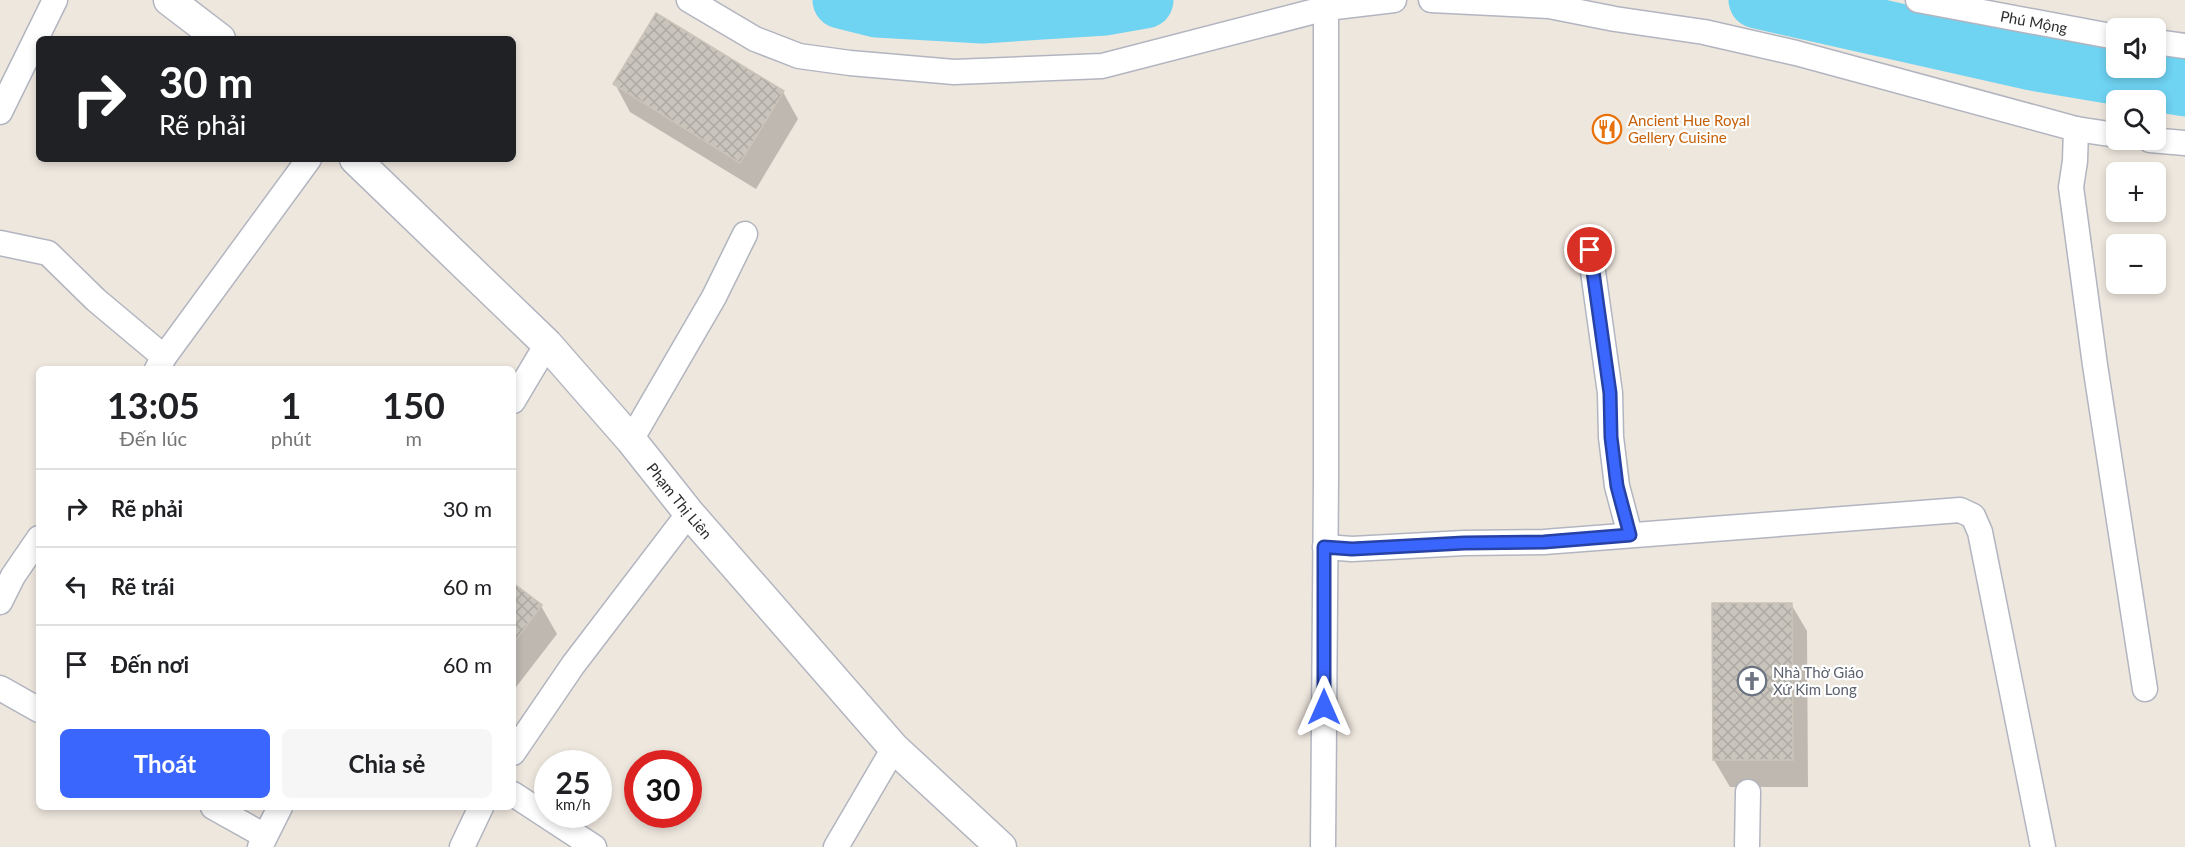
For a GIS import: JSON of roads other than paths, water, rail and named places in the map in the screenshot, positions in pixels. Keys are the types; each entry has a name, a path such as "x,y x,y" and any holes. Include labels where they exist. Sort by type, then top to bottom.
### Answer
{"street":[{"path":"37,36 55,0"},
{"path":"169,0 216,36"},
{"path":"689,0 755,39 799,57 954,72 1102,66 1326,4 1394,0"},
{"path":"1431,0 1549,6 1615,19 1704,32 1797,53 2076,129 2106,134"},
{"name":"Phú Mộng","path":"1918,0 2106,35"},
{"path":"1323,847 1324,547 1327,456 1326,4"},
{"path":"0,112 36,39"},
{"path":"2166,43 2185,46"},
{"path":"2076,129 2071,187 2095,365 2145,689"},
{"path":"2166,141 2185,143"},
{"path":"0,243 48,253 160,363 307,162"},
{"name":"Phạm Thị Liên","path":"358,162 547,344 631,440 689,513 894,748 1001,847"},
{"path":"631,440 714,297 745,234"},
{"path":"1590,250 1610,393 1611,437 1617,486 1630,535"},
{"path":"516,396 547,344"},
{"path":"1324,547 1352,549 1464,543 1544,542 1960,510 1974,516 1980,532 2043,847"},
{"path":"516,749 573,665 689,513"},
{"path":"0,602 13,576 36,542"},
{"path":"0,688 36,708"},
{"path":"836,847 894,748"},
{"path":"1747,847 1748,792"},
{"path":"516,796 594,847"},
{"path":"217,810 262,841 278,810"},
{"path":"462,847 480,810"}],"waterway":[{"path":"841,0 877,9 982,15 1105,7 1145,0"},
{"path":"1757,0 2032,62 2185,88"}],"place":[{"name":"Ancient Hue Royal Gellery Cuisine","path":"1607,129"},
{"name":"Nhà Thờ Giáo Xứ Kim Long","path":"1752,681"}]}
